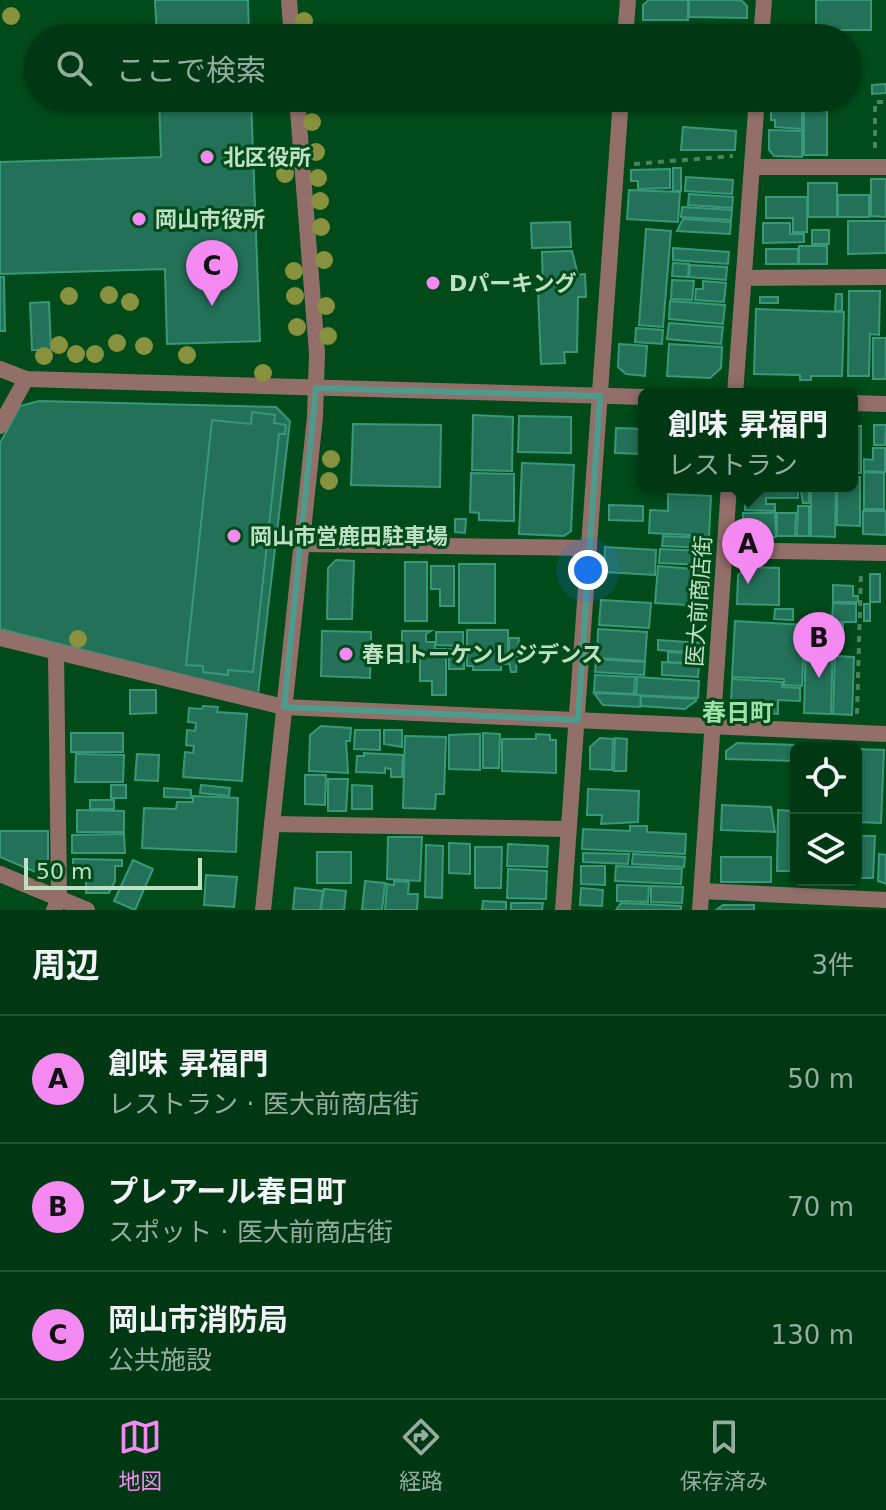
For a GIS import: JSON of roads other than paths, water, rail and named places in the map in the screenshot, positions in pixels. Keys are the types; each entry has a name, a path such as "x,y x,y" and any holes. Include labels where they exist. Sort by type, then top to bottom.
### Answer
{"street":[{"path":"289,0 291,24"},
{"path":"626,24 628,0"},
{"path":"762,24 764,0"},
{"path":"263,910 303,544 316,388 317,353 298,112"},
{"path":"563,910 620,112"},
{"path":"735,388 756,112"},
{"path":"753,160 880,167"},
{"path":"744,278 886,277"},
{"path":"0,369 26,379 638,397"},
{"path":"0,426 26,379"},
{"path":"858,403 886,404"},
{"name":"医大前商店街","path":"700,910 729,492"},
{"path":"303,544 589,548"},
{"path":"725,550 886,553"},
{"path":"0,638 284,707 886,734"},
{"path":"56,651 57,904"},
{"path":"272,824 568,829"},
{"path":"0,874 57,904 87,910"},
{"path":"702,891 886,900"}],"place":[{"name":"北区役所","path":"207,157"},
{"name":"岡山市役所","path":"139,219"},
{"name":"Dパーキング","path":"433,283"},
{"name":"岡山市消防局","path":"212,306"},
{"name":"岡山市営鹿田駐車場","path":"234,536"},
{"name":"創味 昇福門","path":"748,584"},
{"name":"春日トーケンレジデンス","path":"346,654"},
{"name":"プレアール春日町","path":"819,678"}],"district":[{"name":"春日町","path":"738,713"}]}
